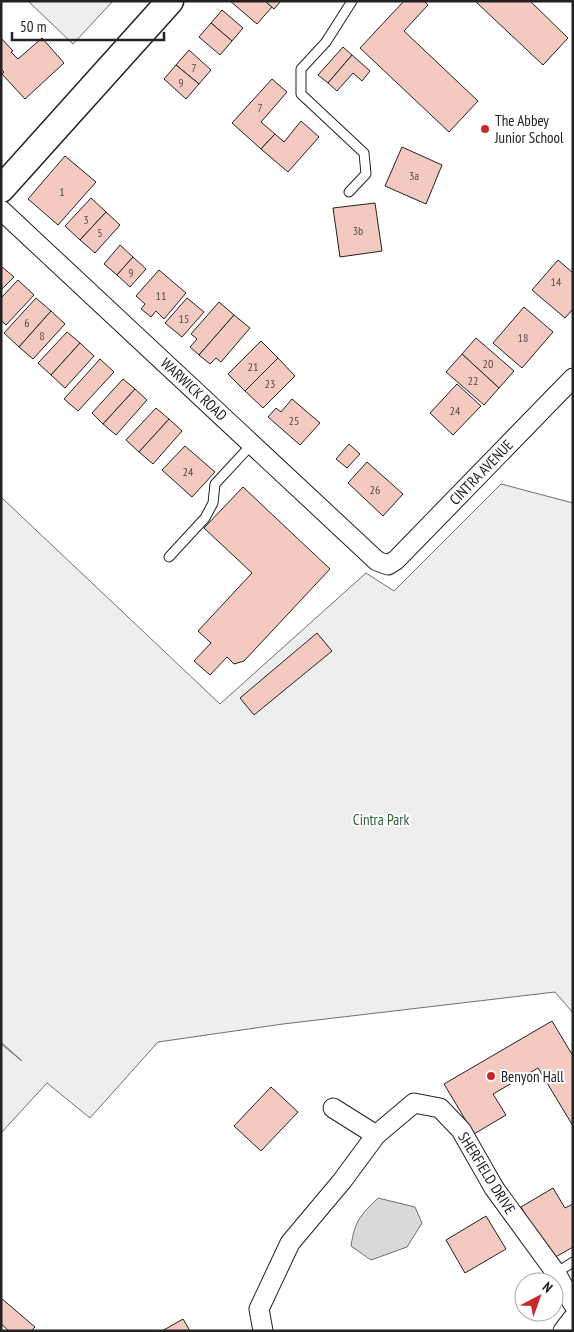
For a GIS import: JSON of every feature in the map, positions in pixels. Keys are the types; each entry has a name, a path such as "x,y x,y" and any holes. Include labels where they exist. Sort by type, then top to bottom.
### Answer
{"street":[{"path":"1,189 170,1"},
{"name":"WARWICK ROAD","path":"1,210 253,443 377,561 388,566"},
{"name":"CINTRA AVENUE","path":"388,566 573,378"},
{"name":"SHERFIELD DRIVE","path":"263,1331 259,1309 290,1243 342,1181 376,1135 414,1103 440,1108 461,1130 494,1188 555,1272"},
{"path":"333,1108 376,1135"},
{"name":"SHERFIELD DRIVE","path":"564,1288 573,1304"},
{"path":"562,1331 573,1318"}],"lane":[{"path":"349,192 366,174 364,153 301,94 301,69 326,42 352,1"},
{"path":"169,557 205,518 213,503 215,484 253,443"},
{"path":"558,1272 573,1262"}],"green space":[{"path":"28,1 113,1 73,44"},
{"name":"Cintra Park","path":"501,484 573,503 573,1013 555,992 283,1024 158,1042 90,1118 47,1083 1,1133 1,1044 22,1061 1,1042 1,497 220,704 366,573 394,591"}],"shaded area":[{"path":"378,1198 415,1207 422,1223 407,1247 371,1260 351,1246 354,1230 359,1219"}],"building":[{"path":"230,1 265,1 272,7 257,24"},
{"path":"265,1 281,1 274,9"},
{"path":"404,1 424,1 428,5 404,31 478,101 449,132 360,48"},
{"path":"475,1 530,1 568,38 543,65"},
{"path":"222,10 243,28 232,41 211,23"},
{"path":"211,23 232,41 220,55 199,37"},
{"path":"1,38 18,59 42,38 64,63 25,99 2,74 4,72 1,69"},
{"path":"343,47 352,55 328,83 318,75"},
{"path":"189,50 211,70 199,84 176,65"},
{"path":"352,55 370,71 362,81 353,73 337,91 328,83"},
{"path":"176,65 199,84 186,99 164,79"},
{"path":"272,79 287,92 261,122 275,134 261,149 232,123"},
{"path":"301,121 319,137 288,172 261,149 275,134 284,142"},
{"path":"402,147 442,165 426,204 385,186"},
{"path":"65,156 96,182 58,225 28,199"},
{"path":"91,198 106,212 80,240 65,226"},
{"path":"375,203 382,251 340,257 333,208"},
{"path":"106,212 120,225 95,253 80,240"},
{"path":"120,245 133,257 117,275 104,264"},
{"path":"133,257 146,269 130,287 117,275"},
{"path":"558,260 573,273 573,309 565,318 532,290"},
{"path":"1,266 14,277 1,290"},
{"path":"159,270 186,293 164,319 156,311 151,317 141,309 145,304 136,296"},
{"path":"18,280 34,295 6,325 1,320 1,298"},
{"path":"36,298 51,311 19,347 4,333"},
{"path":"187,298 204,312 182,337 165,323"},
{"path":"219,302 234,315 199,355 190,347 197,339 191,334"},
{"path":"524,307 553,332 522,368 493,343"},
{"path":"51,311 65,324 33,359 19,347"},
{"path":"234,315 250,328 221,362 216,358 210,364 199,355"},
{"path":"67,332 80,343 51,375 38,363"},
{"path":"476,338 514,371 499,388 462,354"},
{"path":"261,341 278,358 245,391 228,374"},
{"path":"80,343 94,356 65,388 51,375"},
{"path":"462,354 499,388 484,405 446,372"},
{"path":"278,358 295,376 263,408 245,391"},
{"path":"100,359 114,372 78,411 64,399"},
{"path":"123,379 135,389 103,424 92,413"},
{"path":"457,384 481,406 453,435 430,413"},
{"path":"135,389 147,400 116,435 103,424"},
{"path":"292,399 320,423 300,445 268,417 276,408 281,412"},
{"path":"156,408 169,419 139,452 126,440"},
{"path":"169,419 182,431 153,464 139,452"},
{"path":"349,444 360,454 347,468 336,459"},
{"path":"185,446 215,472 192,497 162,470"},
{"path":"367,462 403,494 383,516 348,483"},
{"path":"243,487 330,569 244,661 234,664 227,657 210,675 194,661 211,643 198,631 252,573 204,528"},
{"path":"317,633 332,651 254,715 240,698"},
{"name":"Benyon Hall","path":"552,1021 573,1056 573,1126 538,1068 493,1094 506,1115 474,1134 444,1084"},
{"path":"271,1087 298,1112 261,1151 234,1126"},
{"path":"553,1188 565,1208 573,1204 573,1247 552,1259 521,1207"},
{"path":"486,1216 506,1249 465,1273 446,1240"},
{"path":"1,1298 35,1327 31,1331 9,1331 1,1324"},
{"path":"183,1319 190,1331 162,1331"}],"place":[{"name":"The Abbey Junior School","path":"485,129"},
{"name":"Benyon Hall","path":"491,1076"}]}
